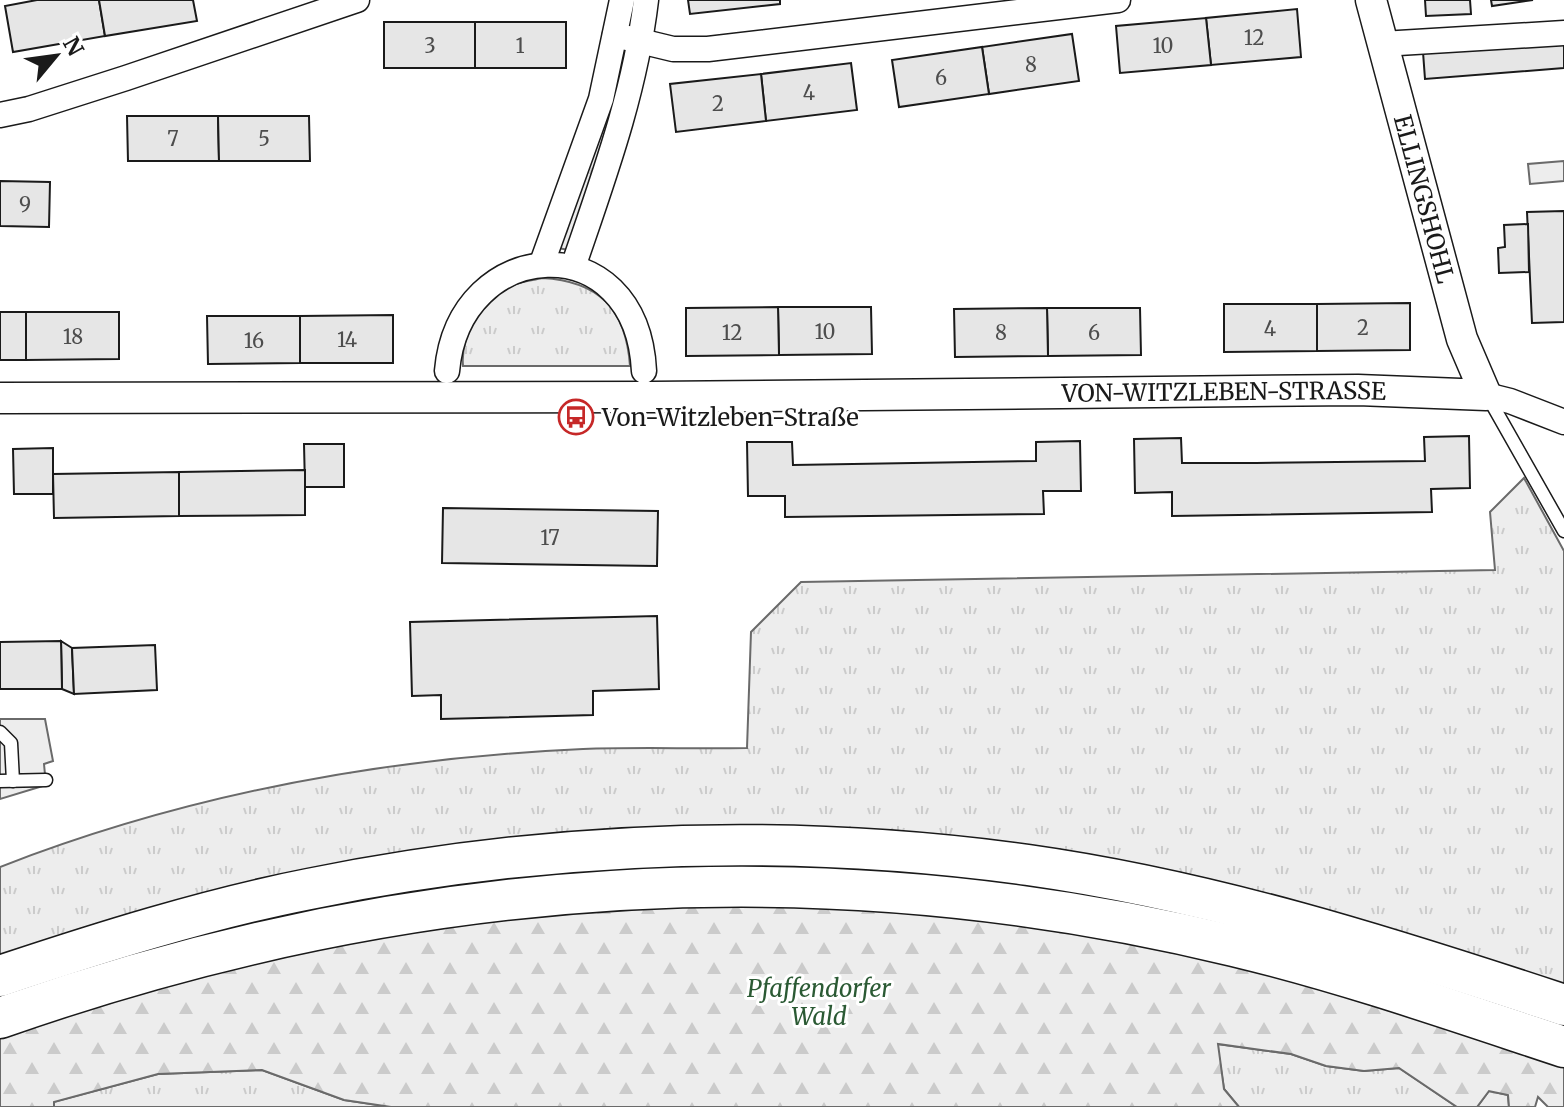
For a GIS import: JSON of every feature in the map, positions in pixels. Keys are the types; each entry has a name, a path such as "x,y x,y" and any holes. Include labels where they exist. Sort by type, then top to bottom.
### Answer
{"highway":[{"path":"0,976 203,915 306,889 422,868 635,846 754,845 911,852 1030,865 1139,885 1245,908 1384,946 1564,1005"},
{"path":"0,1018 215,953 315,929 525,896 637,887 751,886 906,892 1025,906 1135,925 1234,946 1372,984 1564,1047"}],"street":[{"path":"0,115 140,74 357,0"},
{"path":"542,263 601,99 622,0"},
{"path":"573,267 619,129 641,41 646,0"},
{"path":"615,35 673,49 708,49 1118,0"},
{"name":"ELLINGSHOHL","path":"1371,0 1462,339 1486,395"},
{"path":"1382,44 1564,33"},
{"path":"447,371 454,334 469,307 481,294 508,275 542,263 573,267 603,282 628,310 641,342 644,371"},
{"name":"VON-WITZLEBEN-STRASSE","path":"0,398 653,397 1358,390 1486,395"},
{"path":"1486,395 1564,422"}],"lane":[{"path":"1486,395 1564,531"},
{"path":"0,732 11,743 6,781 46,780"}],"green space":[{"path":"618,52 629,54 618,104 569,250 558,248"},
{"path":"542,278 579,285 606,301 622,328 630,366 463,366 470,328 485,306 494,297 519,283"},
{"path":"1524,478 1564,551 1564,988 1331,918 653,833 0,962 0,867 142,819 286,784 433,761 583,749 747,748 751,632 801,582 1495,570 1490,512"},
{"name":"Pfaffendorfer Wald","path":"824,895 1139,933 1564,1063 1564,1107 1548,1107 1538,1097 1535,1107 1509,1107 1508,1095 1489,1091 1477,1107 1457,1107 1399,1068 1364,1071 1326,1066 1291,1054 1218,1044 1224,1089 1239,1107 391,1107 344,1100 262,1070 158,1074 54,1102 54,1107 0,1107 0,1033 315,943 570,907"},
{"path":"1217,1044 1291,1054 1326,1066 1364,1071 1399,1068 1457,1107 1239,1107 1224,1089"},
{"path":"262,1070 344,1100 391,1107 54,1107 53,1102 158,1074"},
{"path":"1489,1091 1508,1095 1509,1107 1477,1107"}],"shaded area":[{"path":"1564,161 1564,181 1530,184 1528,164"},
{"path":"0,719 45,719 53,761 44,764 46,785 0,799"}],"building":[{"path":"37,0 99,0 105,36 13,52 5,6"},
{"path":"99,0 193,0 197,21 105,36"},
{"path":"688,0 780,0 780,4 690,14"},
{"path":"1425,0 1470,0 1471,14 1426,16"},
{"path":"1491,0 1533,0 1492,6"},
{"path":"1297,9 1301,57 1211,65 1206,18"},
{"path":"1206,18 1211,65 1120,73 1116,26"},
{"path":"384,22 475,22 475,68 384,68"},
{"path":"475,22 566,22 566,68 475,68"},
{"path":"1072,34 1079,81 989,94 982,47"},
{"path":"1564,41 1564,68 1425,79 1423,52"},
{"path":"982,47 989,94 899,107 892,60"},
{"path":"851,63 857,110 766,121 761,74"},
{"path":"761,74 766,121 676,132 670,84"},
{"path":"127,116 218,116 219,161 128,161"},
{"path":"218,116 309,116 310,161 219,161"},
{"path":"0,181 50,182 49,227 0,226"},
{"path":"1564,211 1564,322 1532,323 1527,212"},
{"path":"1528,224 1529,272 1499,273 1498,248 1505,247 1504,225"},
{"path":"1410,303 1410,350 1317,351 1317,304"},
{"path":"1224,304 1317,304 1317,351 1224,352"},
{"path":"778,307 871,307 872,354 779,355"},
{"path":"778,307 779,355 686,356 686,308"},
{"path":"1047,308 1140,308 1141,355 1048,356"},
{"path":"1047,308 1048,356 955,357 954,309"},
{"path":"0,312 26,312 26,360 0,360"},
{"path":"26,312 119,312 119,359 26,360"},
{"path":"393,315 393,363 300,363 300,316"},
{"path":"207,316 300,316 300,363 208,364"},
{"path":"1469,436 1470,488 1431,489 1432,512 1172,516 1172,492 1135,493 1134,439 1181,438 1182,463 1256,463 1425,461 1424,437"},
{"path":"1080,441 1081,491 1043,491 1044,514 785,517 785,496 748,496 747,442 792,442 793,465 1036,461 1036,442"},
{"path":"304,444 344,444 344,487 305,487"},
{"path":"53,448 53,494 14,494 13,449"},
{"path":"305,470 305,515 179,516 179,472"},
{"path":"179,472 179,516 54,518 53,474"},
{"path":"443,508 658,511 657,566 442,563"},
{"path":"657,616 659,689 593,691 593,715 441,719 441,695 412,696 410,622"},
{"path":"61,641 72,648 74,694 62,689"},
{"path":"61,641 62,689 0,689 0,642"},
{"path":"155,645 157,690 74,694 72,648"}],"place":[{"name":"Von-Witzleben-Straße","path":"576,417"}]}
